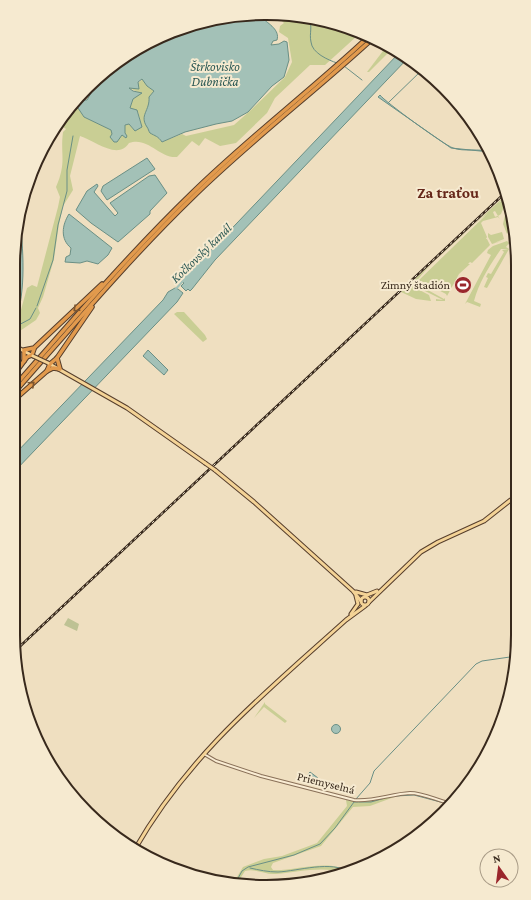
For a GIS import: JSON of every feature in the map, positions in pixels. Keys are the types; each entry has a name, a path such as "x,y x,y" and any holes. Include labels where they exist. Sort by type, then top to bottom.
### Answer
{"highway":[{"path":"20,386 102,292 154,236 210,180 364,41"},
{"path":"20,366 32,355 34,348 114,274 208,178 340,64 368,43"},
{"path":"20,380 114,274"},
{"path":"47,371 49,364 57,358 102,292"},
{"path":"24,361 23,350 34,348"},
{"path":"20,395 47,371 53,368 60,369 57,358"}],"main road":[{"path":"20,348 60,369 106,396 149,423 206,463 263,510 353,591 365,606"},
{"path":"354,613 366,597 380,590 421,552 438,542 486,520 511,500"},
{"path":"353,591 364,595 380,590"},
{"path":"353,591 366,597 369,602"},
{"path":"346,620 358,604 357,598 353,591"},
{"path":"138,844 164,802 203,754 244,712 346,620 365,606 377,592"}],"street":[{"name":"Priemyselná","path":"203,754 216,761 261,776 355,800 369,800 390,795 414,794 445,802"}],"green space":[{"path":"282,21 298,22 329,28 355,38 325,65 310,65 275,98 267,113 236,143 220,146 205,138 199,146 192,141 177,157 171,157 142,143 129,143 124,148 112,150 80,136 70,176 73,190 63,206 54,259 43,297 38,308 40,313 36,320 20,331 20,313 27,288 32,285 37,287 58,207 60,197 56,187 62,165 63,132 66,129 63,127 78,108 84,117 111,130 118,138 125,133 125,125 129,124 133,129 142,127 138,112 130,108 133,99 138,92 129,88 132,88 143,79 147,86 154,91 149,97 148,106 144,116 145,123 150,132 158,137 162,142 182,134 186,136 234,125 285,77 292,62 288,38 279,32 280,26 284,23"},
{"path":"383,50 388,53 369,72 367,72"},
{"path":"502,199 499,203 502,200 504,207 501,214 498,216 500,219 498,217 483,221 481,223 487,237 486,239 490,245 472,263 470,262 468,264 470,264 459,274 447,296 446,294 421,281 417,284 444,299 445,298 445,301 436,301 436,299 443,300 415,286 416,283 488,213 472,227","holes":["495,211 498,216 495,217 493,212"]},
{"path":"505,215 509,231 507,234 503,224"},
{"path":"502,232 504,239 494,243 505,240 492,244 488,237 488,233 491,235"},
{"path":"507,241 509,243 506,247 509,249 501,249 489,267 479,287 474,301 481,304 480,307 467,302 465,304 491,255 487,253 488,250 493,246"},
{"path":"509,249 487,288 484,287 488,278 486,277 488,273 491,274 504,252 502,250"},
{"path":"435,260 414,286 410,285 429,295 431,301 416,299 401,292"},
{"path":"177,312 184,312 207,339 203,342 174,314"},
{"path":"68,618 79,624 77,631 64,625"},
{"path":"265,702 265,704 287,721 285,723 264,707 254,718"},
{"path":"397,796 370,806 353,807 321,846 273,863 271,867 273,870 322,865 341,868 334,870 303,871 276,874 249,870 245,871 240,878 236,878 243,867 264,859 282,856 317,843 347,806 346,800 378,800"}],"water":[{"name":"Štrkovisko Dubnička","path":"264,20 275,30 278,36 277,40 273,41 271,45 279,44 284,41 287,42 289,60 284,77 272,86 248,112 232,121 185,132 162,142 158,137 150,133 145,123 144,116 148,106 149,97 154,91 147,86 142,79 138,82 139,89 129,88 133,91 142,93 133,99 130,108 137,110 142,127 135,131 129,124 125,125 125,133 127,136 126,138 122,135 117,142 114,142 110,137 112,134 111,130 84,117 78,108 85,100 87,100 92,92 129,61 157,45 202,28 233,22"},
{"name":"Kočkovský kanál","path":"395,57 404,62 215,260 192,289 190,291 188,289 186,291 181,286 184,283 180,279 217,244"},
{"path":"380,95 384,99 414,122 378,97"},
{"path":"147,158 155,169 107,200 101,191 103,186"},
{"path":"155,175 167,193 150,211 150,214 118,242 91,223 76,210 87,191 97,184 98,186 94,192 115,216 118,213 110,203 149,176"},
{"path":"69,214 112,248 108,255 98,264 87,261 80,263 65,262 66,257 70,255 71,248 65,240 63,232"},
{"path":"22,241 23,262 20,304"},
{"path":"175,288 183,293 177,302 20,466 20,449 163,300 168,292"},
{"path":"148,350 168,370 164,375 143,356"},
{"path":"336,724 341,729 336,734 331,729"},
{"path":"310,772 318,778 318,783 314,784 307,781 307,776"}],"waterway":[{"path":"311,25 310,36 314,50 325,58 337,63"},
{"path":"344,66 362,80"},
{"path":"388,103 418,74"},
{"path":"37,306 53,260 58,225 67,191 67,170 73,136"},
{"name":"Kočkovský kanál","path":"174,291 183,281"},
{"path":"20,324 30,319 36,308"},
{"path":"356,799 370,783 374,771 476,664 482,661 510,657"},
{"path":"396,796 414,795 444,803"},
{"path":"359,802 371,802 385,798"},
{"path":"238,878 242,871 248,867 294,855 320,844 335,828 354,802 358,802"},
{"path":"250,868 278,872 324,866 340,868"}],"railway":[{"path":"21,646 501,197"}],"place":[{"name":"Zimný štadión","path":"463,285"}],"district":[{"name":"Za traťou","path":"448,192"}]}
